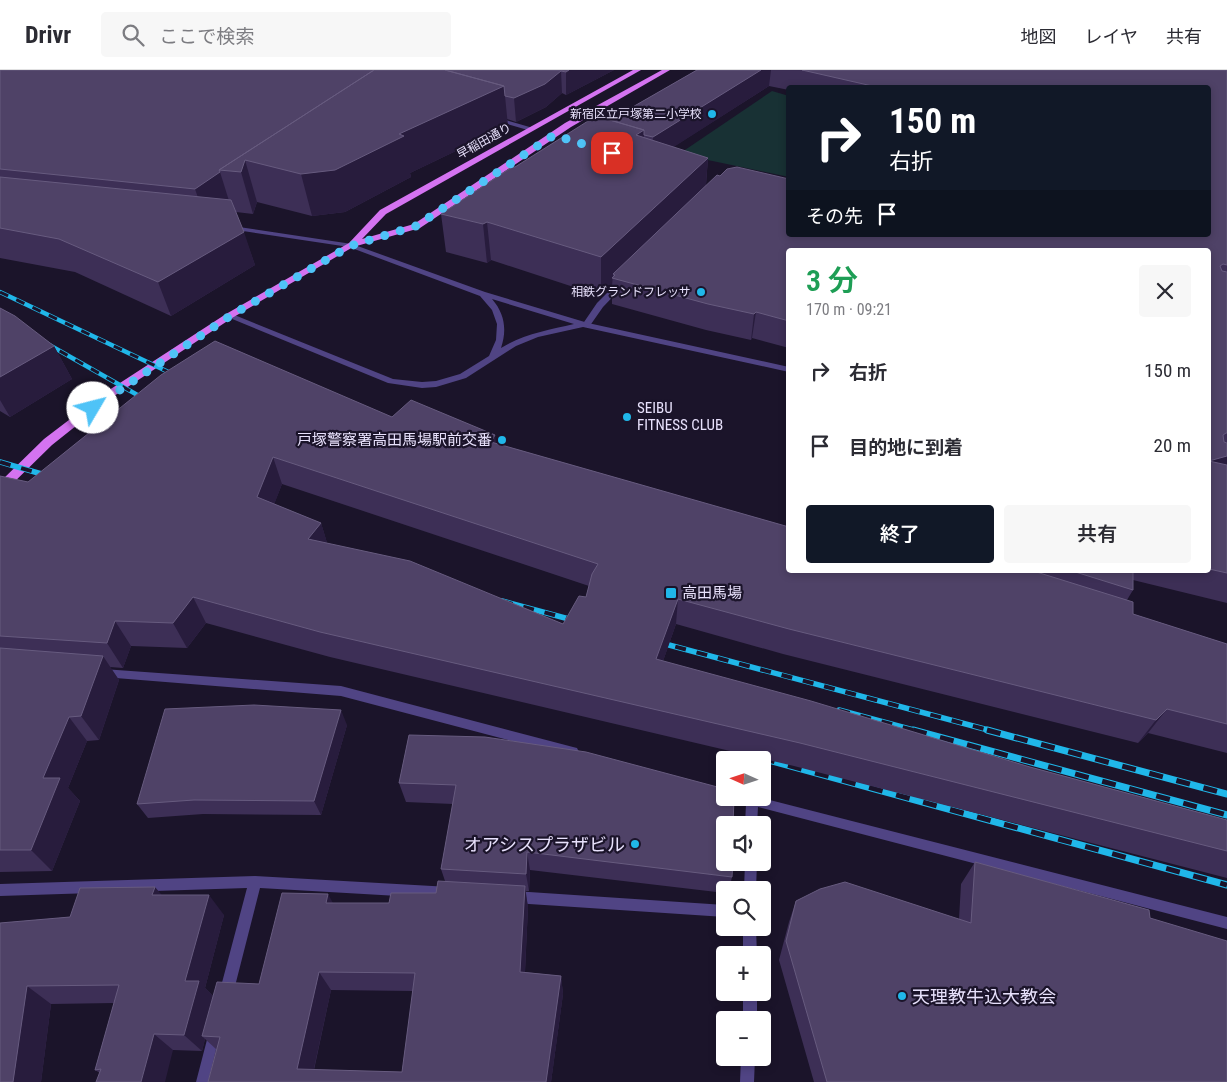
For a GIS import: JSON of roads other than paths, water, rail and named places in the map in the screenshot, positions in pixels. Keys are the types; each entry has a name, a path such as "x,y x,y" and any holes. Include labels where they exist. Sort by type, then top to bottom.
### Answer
{"main road":[{"name":"早稲田通り","path":"350,246 383,212 638,70"},
{"name":"早稲田通り","path":"0,488 48,442 107,396 230,316 350,246 416,226 554,135 667,70"}],"street":[{"path":"486,116 531,129"},
{"path":"554,135 563,138"},
{"path":"224,227 350,246 482,294 586,325 786,369"},
{"path":"230,316 391,381 422,385 451,381 474,371 513,344 536,335 561,328 586,325 600,305 627,278"},
{"path":"482,294 495,308 502,324 499,345 492,357"},
{"path":"90,672 341,692 587,756"},
{"path":"771,805 1227,923"},
{"path":"203,1082 255,882"},
{"path":"0,890 255,882 462,894"},
{"path":"501,897 716,909"},
{"path":"747,1082 748,1066"}],"railway":[{"path":"0,292 181,378"},
{"path":"44,342 148,401"},
{"path":"0,462 52,477"},
{"path":"502,601 580,622"},
{"path":"654,641 992,731"},
{"path":"839,710 917,731"},
{"path":"913,730 1227,815"},
{"path":"987,730 1227,794"},
{"path":"771,761 1227,885"}],"place":[{"name":"新宿区立戸塚第二小学校","path":"712,114"},
{"name":"相鉄グランドフレッサ","path":"701,292"},
{"name":"SEIBU FITNESS CLUB","path":"627,417"},
{"name":"戸塚警察署高田馬場駅前交番","path":"502,440"},
{"name":"高田馬場","path":"671,593"},
{"name":"オアシスプラザビル","path":"635,844"},
{"name":"天理教牛込大教会","path":"902,996"}]}
